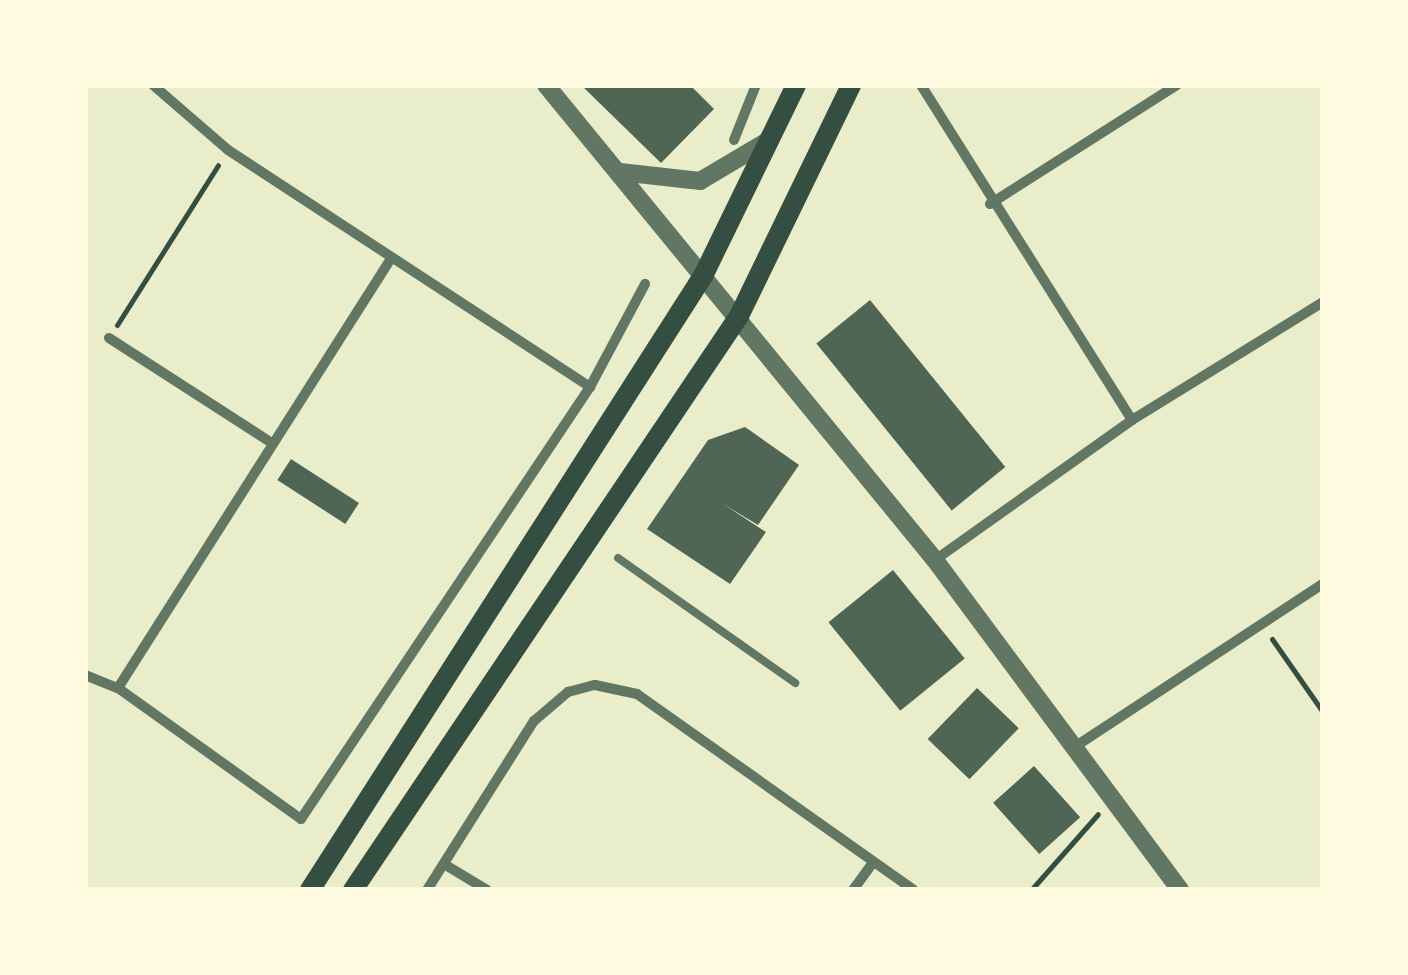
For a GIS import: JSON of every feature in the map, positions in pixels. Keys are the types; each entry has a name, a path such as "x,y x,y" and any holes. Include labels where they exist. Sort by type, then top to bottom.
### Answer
{"main road":[{"path":"310,890 702,276 778,130 796,85"},
{"path":"353,890 740,316 851,85"}],"street":[{"path":"153,85 228,150 390,260 590,387"},
{"path":"546,85 702,276 740,316 936,560 1180,890"},
{"path":"734,140 756,85"},
{"path":"922,85 990,204 1132,420"},
{"path":"990,204 1177,85"},
{"path":"620,172 664,182 715,177 778,130"},
{"path":"118,688 390,260"},
{"path":"85,675 118,688 301,818 590,387 645,284"},
{"path":"936,560 1132,420 1323,302"},
{"path":"109,338 272,443"},
{"path":"1076,746 1323,584"},
{"path":"427,890 534,721 584,688 637,694 914,890"},
{"path":"853,890 872,862"},
{"path":"444,864 487,890"}],"lane":[{"path":"618,558 795,683"}],"path":[{"path":"109,338 228,150"},
{"path":"1262,624 1323,712"},
{"path":"1031,890 1113,797"}],"building":[{"path":"581,85 690,85 714,109 661,163"},
{"path":"870,300 1005,467 952,511 816,343"},
{"path":"745,427 799,465 758,525 723,504 766,532 730,584 647,529 708,440"},
{"path":"291,459 359,503 345,524 277,480"},
{"path":"893,570 965,659 900,711 828,622"},
{"path":"977,688 1019,728 969,779 928,739"},
{"path":"1034,766 1080,817 1039,854 993,803"}]}
